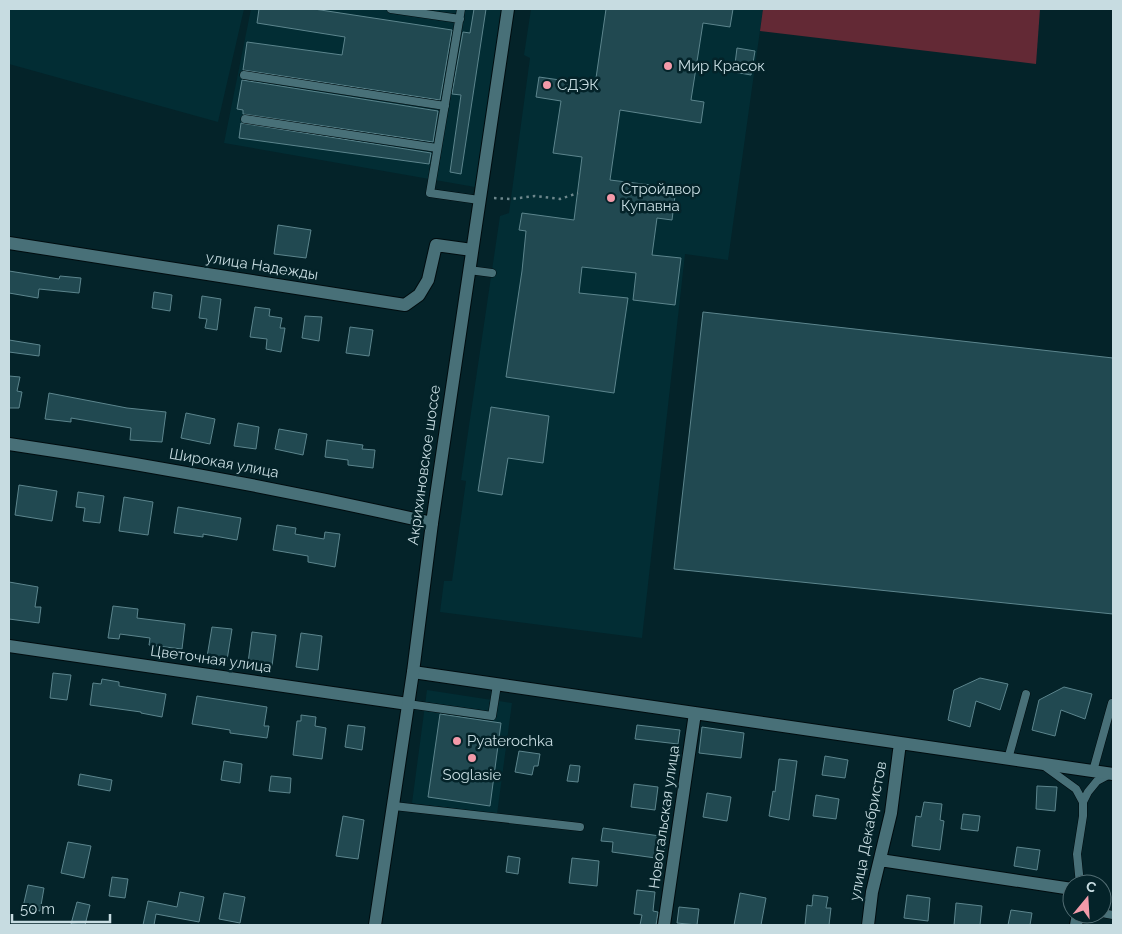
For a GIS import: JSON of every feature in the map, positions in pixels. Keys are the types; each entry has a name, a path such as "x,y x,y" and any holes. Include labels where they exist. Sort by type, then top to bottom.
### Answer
{"street":[{"name":"Акрихиновское шоссе","path":"375,925 394,806 432,523 508,9"},
{"name":"улица Надежды","path":"9,243 405,305 419,295 428,280 436,245 472,250"},
{"name":"Широкая улица","path":"9,444 86,455 250,484 432,523"},
{"name":"Цветочная улица","path":"9,646 408,704"},
{"path":"413,672 1112,774"},
{"name":"Новогальская улица","path":"664,925 695,713"},
{"name":"улица Декабристов","path":"868,925 872,892 891,812 900,744"},
{"path":"880,860 1062,887"}],"lane":[{"path":"392,9 460,19"},
{"path":"461,9 430,193 479,200"},
{"path":"244,76 444,106"},
{"path":"245,118 437,148"},
{"path":"469,270 492,273"},
{"path":"408,704 492,716 497,685"},
{"path":"1008,759 1026,694"},
{"path":"1093,771 1112,703"},
{"path":"1041,764 1076,789 1083,802"},
{"path":"1079,874 1077,854 1083,816 1083,802 1097,781 1112,774"},
{"path":"394,806 580,827"}],"path":[{"path":"494,198 510,199 535,196 560,199 578,193"}],"shaded area":[{"path":"9,9 244,9 218,122 9,64"},
{"path":"251,9 502,9 475,187 224,143"},
{"path":"531,9 763,9 728,260 685,254 642,638 440,612 444,581 452,581 466,481 461,480 500,216 509,213 530,58 524,55"},
{"path":"763,9 1040,9 1036,64 760,31"},
{"path":"427,690 512,703 497,814 412,803"}],"building":[{"path":"259,9 314,9 452,30 440,100 243,70 247,42 342,55 345,37 257,23"},
{"path":"474,9 486,9 461,174 450,172 461,95 452,94 463,32 470,33"},
{"path":"606,9 733,9 730,27 703,23 691,100 704,102 701,123 620,110 610,180 676,188 672,220 657,218 652,255 681,258 675,305 633,300 636,273 582,267 579,293 628,298 614,393 506,377 526,231 519,230 522,213 574,220 582,157 553,153 561,101 536,97 539,77 595,85"},
{"path":"737,48 755,51 751,75 734,72"},
{"path":"242,80 438,111 433,142 243,114 243,110 237,109"},
{"path":"241,123 431,153 429,164 239,138"},
{"path":"278,225 311,230 306,258 274,254"},
{"path":"9,271 59,279 60,276 81,278 79,293 39,289 38,298 9,293"},
{"path":"154,292 172,295 170,311 152,308"},
{"path":"202,296 221,299 217,330 205,328 207,319 199,318"},
{"path":"255,307 270,309 269,316 282,318 280,328 285,328 281,352 266,349 267,339 250,337"},
{"path":"703,312 1113,358 1113,614 674,569"},
{"path":"305,316 322,317 319,341 302,338"},
{"path":"350,327 373,330 369,356 346,353"},
{"path":"9,340 40,345 39,356 9,352"},
{"path":"9,376 20,377 17,391 22,392 19,408 9,408"},
{"path":"49,393 127,408 166,412 162,442 130,440 131,428 71,418 71,422 45,419"},
{"path":"491,407 549,416 543,463 508,458 502,495 478,491"},
{"path":"186,413 215,419 210,444 181,438"},
{"path":"238,423 259,427 256,449 234,446"},
{"path":"279,429 307,434 303,455 275,449"},
{"path":"327,440 363,445 362,449 375,450 373,468 348,465 348,460 325,457"},
{"path":"19,485 57,491 52,521 15,515"},
{"path":"78,492 104,496 100,523 83,521 85,508 76,507"},
{"path":"124,497 153,502 148,535 119,531"},
{"path":"178,507 241,518 237,540 203,534 203,537 174,533"},
{"path":"277,525 296,528 295,534 324,539 325,532 340,534 335,567 308,562 308,556 273,550"},
{"path":"9,582 38,587 35,607 41,607 39,623 9,619"},
{"path":"113,606 138,609 137,618 185,624 182,649 149,645 150,638 120,634 119,639 108,638"},
{"path":"212,627 232,629 227,660 207,657"},
{"path":"252,632 276,635 272,666 248,663"},
{"path":"301,633 322,636 318,670 296,667"},
{"path":"53,673 71,675 67,700 50,698"},
{"path":"980,678 1008,684 1000,710 976,701 970,727 948,720 954,690"},
{"path":"102,679 119,682 119,686 166,694 162,717 90,705 93,683 101,684"},
{"path":"1064,687 1092,694 1085,719 1061,710 1055,736 1032,730 1039,700"},
{"path":"197,696 267,707 264,726 269,726 267,738 230,733 230,730 192,724"},
{"path":"440,714 501,723 490,806 428,797"},
{"path":"301,715 316,717 315,726 326,728 322,759 293,755 297,721 301,721"},
{"path":"348,725 365,727 362,750 345,747"},
{"path":"637,725 680,730 678,744 635,739"},
{"path":"702,727 744,733 741,758 699,753"},
{"path":"519,751 540,754 538,766 534,766 532,775 515,772"},
{"path":"825,756 848,760 845,778 822,775"},
{"path":"779,759 797,761 789,820 769,816 773,791 775,792"},
{"path":"224,761 242,764 240,783 221,780"},
{"path":"570,765 580,766 578,782 567,781"},
{"path":"80,774 112,780 110,791 78,785"},
{"path":"271,776 291,778 290,793 269,791"},
{"path":"634,784 658,787 655,810 631,807"},
{"path":"1037,786 1057,787 1055,811 1036,809"},
{"path":"707,793 731,797 727,821 703,817"},
{"path":"816,795 839,799 836,819 813,816"},
{"path":"924,802 942,804 940,820 944,821 940,850 912,846 916,816 921,817"},
{"path":"963,814 980,816 978,831 961,829"},
{"path":"343,816 364,820 358,859 336,856"},
{"path":"603,828 660,836 659,845 665,846 663,859 612,852 613,842 601,841"},
{"path":"68,842 91,846 84,878 61,873"},
{"path":"1017,847 1040,850 1037,870 1014,866"},
{"path":"508,856 520,858 518,874 506,872"},
{"path":"572,858 599,861 597,886 569,883"},
{"path":"112,877 128,879 125,898 109,896"},
{"path":"28,885 44,888 40,911 23,907"},
{"path":"637,890 655,892 653,911 658,912 656,925 640,925 642,915 634,914"},
{"path":"180,892 204,897 199,922 156,914 154,925 143,925 148,901 177,907"},
{"path":"224,893 245,897 240,923 219,919"},
{"path":"740,893 766,898 761,925 734,925"},
{"path":"813,895 828,897 826,908 831,908 829,925 805,925 807,905 812,906"},
{"path":"907,895 930,898 928,921 904,918"},
{"path":"77,902 90,905 85,925 71,924"},
{"path":"956,903 982,906 980,925 954,925"},
{"path":"679,907 699,909 697,925 677,923"},
{"path":"1011,910 1032,913 1030,925 1008,925"}],"place":[{"name":"Мир Красок","path":"668,66"},
{"name":"СДЭК","path":"547,85"},
{"name":"Стройдвор Купавна","path":"611,198"},
{"name":"Pyaterochka","path":"457,741"},
{"name":"Soglasie","path":"472,758"}]}
